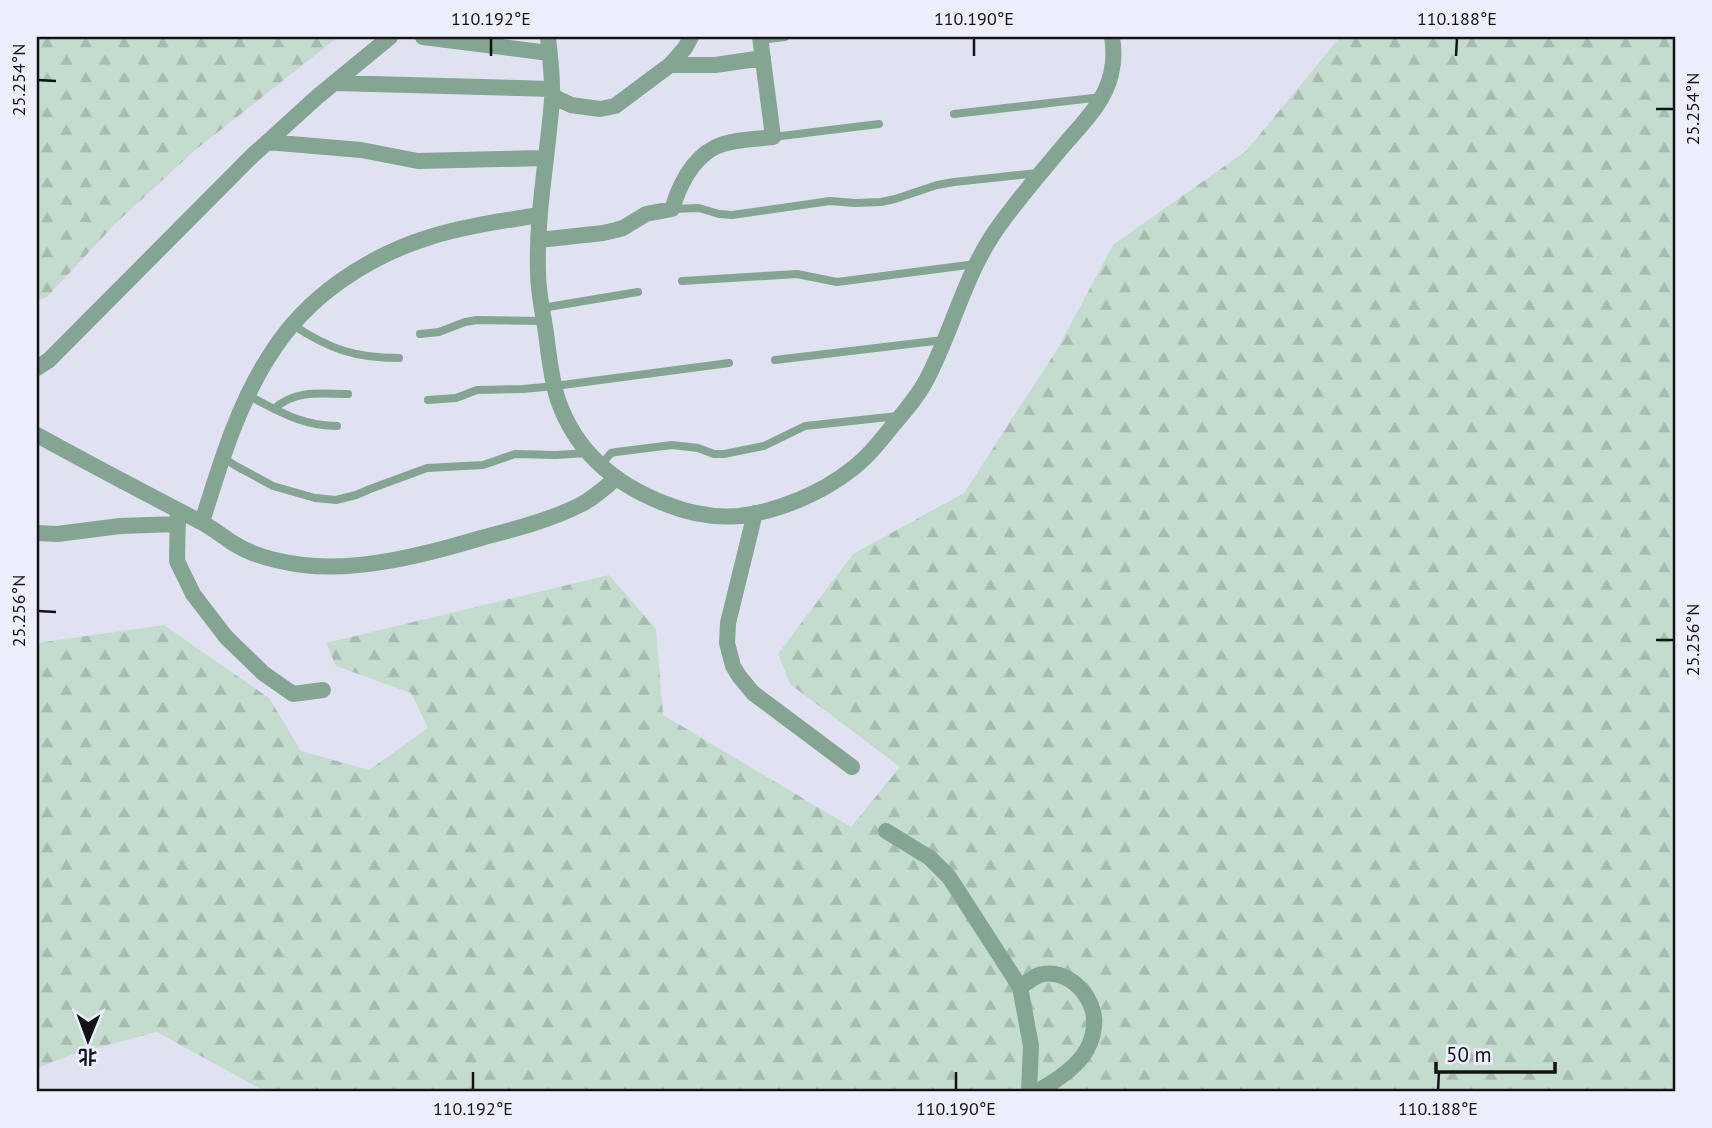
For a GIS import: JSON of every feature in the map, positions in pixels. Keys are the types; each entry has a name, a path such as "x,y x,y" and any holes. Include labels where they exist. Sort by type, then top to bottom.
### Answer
{"street":[{"path":"37,368 49,360 267,142 390,37"},
{"path":"423,37 549,45 552,92 539,215 538,274 550,364 558,400 570,428 588,453 629,488 681,510 714,516 755,513 797,501 827,486 854,468 912,404 928,378 976,264 995,233 1102,97 1112,74 1112,37"},
{"path":"334,83 552,92 571,105 600,109 615,106 670,65 691,37"},
{"path":"539,240 603,233 623,228 646,214 672,209 678,188 708,151 736,141 773,137 760,38"},
{"path":"670,65 715,65 763,58"},
{"path":"267,142 361,150 418,161 545,158"},
{"path":"202,522 222,457 247,396 271,353 310,305 353,271 393,250 456,230 539,215"},
{"path":"37,436 178,517 202,522 235,544 275,560 319,566 361,564 469,542 582,504 599,494 616,478"},
{"path":"755,513 728,623 727,643 733,666 753,693 852,767"},
{"path":"37,533 57,534 178,517"},
{"path":"178,517 177,561 193,594 226,637 264,673 293,694 323,690"},
{"path":"886,831 930,858 949,877 1020,987 1031,1046 1029,1091"},
{"path":"1020,987 1039,975 1056,974 1069,978 1090,1002 1095,1025 1082,1057 1065,1073 1038,1091"}],"lane":[{"path":"760,38 785,37"},
{"path":"954,114 1102,97"},
{"path":"773,137 879,124"},
{"path":"672,209 699,208 732,215 830,201 881,202 954,182 1041,173"},
{"path":"682,281 797,274 837,282 976,264"},
{"path":"420,334 439,332 477,320 543,315 638,292"},
{"path":"293,325 348,353 376,358 399,358"},
{"path":"775,360 943,341"},
{"path":"428,400 456,398 477,390 555,386 729,363"},
{"path":"274,409 282,401 301,395 348,394"},
{"path":"247,396 302,422 337,426"},
{"path":"601,465 611,453 616,452 672,445 724,454 764,446 805,426 901,416"},
{"path":"222,457 273,486 315,498 336,500 427,468 483,465 515,454 588,453"}],"green space":[{"path":"37,37 338,37 194,151 115,224 47,297 37,301"},
{"path":"1340,37 1675,37 1675,1091 264,1091 157,1032 77,1053 37,1068 37,643 164,625 269,698 301,751 369,770 428,728 411,693 336,666 326,643 609,575 656,629 663,715 851,827 900,767 790,684 778,654 853,554 964,493 1058,348 1113,245 1246,151"}]}
